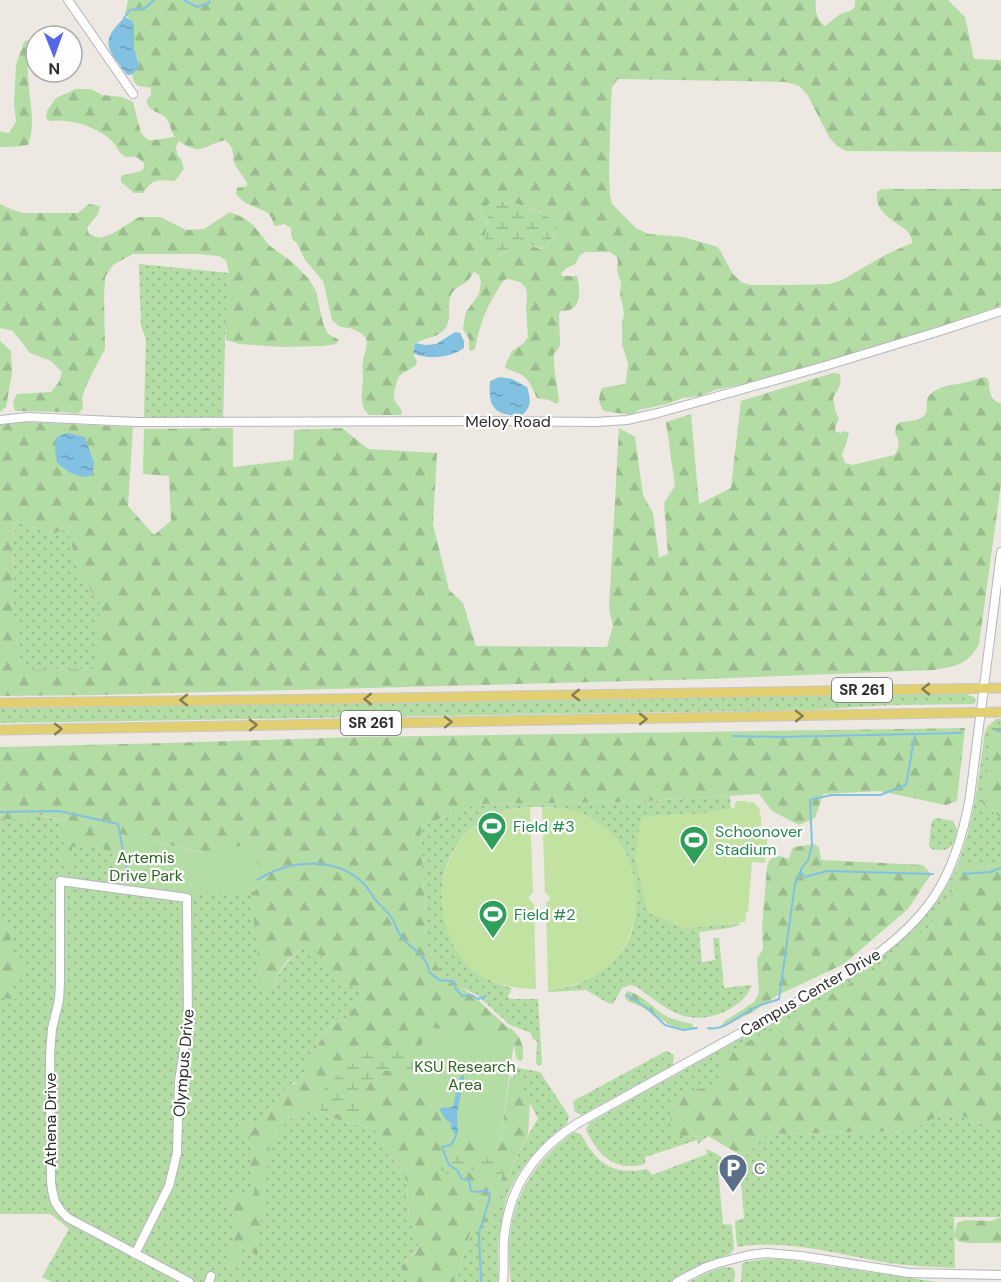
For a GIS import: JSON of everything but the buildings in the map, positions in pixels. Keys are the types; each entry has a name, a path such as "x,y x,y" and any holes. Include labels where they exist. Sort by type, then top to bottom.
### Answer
{"main road":[{"name":"SR 261","path":"0,703 1001,688"},
{"name":"SR 261","path":"0,730 1001,712"}],"street":[{"path":"68,0 133,94"},
{"name":"Meloy Road","path":"0,420 28,417 126,422 596,422 627,420 825,366 1001,310"},
{"name":"Campus Center Drive","path":"503,1282 505,1231 511,1206 532,1162 544,1149 563,1133 856,969 898,938 935,896 955,857 970,797 1001,552"},
{"name":"Athena Drive","path":"187,898 60,881 60,983 50,1055 51,1181 53,1197 58,1207 68,1218 189,1282"},
{"name":"Olympus Drive","path":"135,1254 169,1186 177,1153 179,1081 188,1025 187,898"},
{"path":"677,1282 718,1263 766,1253 801,1256 909,1273 1001,1275"},
{"name":"Campus Center Drive","path":"504,1269 508,1282"}],"green space":[{"path":"128,0 816,0 817,14 825,26 840,14 854,8 855,0 948,0 965,17 974,59 1001,60 1001,152 846,151 837,146 829,137 807,94 799,86 785,82 618,79 612,87 610,195 612,204 636,228 648,234 683,237 718,247 733,274 741,282 750,285 794,285 829,284 842,280 887,254 912,243 907,231 881,210 877,202 877,192 882,189 1001,189 1001,305 938,329 769,379 715,390 700,396 683,398 639,410 632,415 604,411 599,400 602,388 626,382 628,363 622,345 624,315 617,257 610,252 585,252 580,255 575,264 561,273 562,276 577,276 579,294 576,305 567,311 560,311 559,315 560,344 554,353 554,360 559,402 556,404 537,398 526,379 505,366 512,351 524,343 528,337 526,288 520,282 504,280 485,313 475,349 469,350 469,339 463,329 464,321 466,312 479,294 481,282 479,275 474,272 452,293 449,318 443,331 414,345 416,365 399,377 394,393 401,415 369,415 362,399 366,338 360,332 340,327 332,320 323,281 305,260 297,243 292,239 291,228 282,223 282,225 274,226 269,214 246,203 236,194 237,188 247,186 247,183 234,162 233,150 225,140 198,149 186,146 179,141 176,147 177,154 184,169 175,181 156,181 143,193 134,193 121,182 121,176 141,171 144,168 143,162 136,157 125,156 111,140 91,127 74,122 50,121 46,118 47,111 56,98 76,89 91,89 102,95 122,97 133,102 141,133 148,140 175,137 166,118 152,110 146,101 151,95 151,88 138,86 134,82 132,74 139,66 134,47 134,25 125,14","holes":["492,201 521,205 543,213 557,234 540,249 524,243 513,244 500,256 490,251 486,231 487,221"]},
{"path":"24,42 24,84 28,84 32,118 31,136 28,145 0,147 0,130 9,133 16,122 14,103 16,65"},
{"path":"492,201 531,208 549,218 559,231 543,248 519,244 512,246 499,256 483,250 488,213 486,206"},
{"path":"0,204 23,213 78,213 89,204 100,206 98,214 87,228 89,234 99,238 112,234 139,217 160,217 186,230 204,229 230,212 253,225 270,246 292,262 308,278 316,291 323,323 328,334 339,340 336,344 323,346 282,347 240,344 226,340 225,314 229,273 226,260 219,256 198,254 133,254 113,265 105,277 105,349 82,397 83,408 78,414 15,411 13,402 17,394 51,392 59,382 62,372 51,361 30,353 13,331 0,329"},
{"path":"139,264 229,273 223,419 144,418 146,339 141,326"},
{"path":"0,341 11,351 12,373 6,407 0,412"},
{"path":"833,373 840,374 840,384 833,398 839,418 835,431 849,433 842,455 845,463 853,465 894,455 899,444 895,433 896,426 900,422 921,418 927,410 929,397 937,389 982,377 988,379 992,398 1001,403 1001,484 979,644 966,660 955,666 934,670 707,679 0,696 0,424 26,422 133,427 128,506 154,535 171,521 169,476 143,474 144,429 233,428 233,467 293,460 294,430 342,428 368,449 437,453 433,524 449,590 463,603 476,646 607,647 613,626 609,609 619,428 635,437 643,495 653,513 659,558 668,554 664,503 675,486 666,422 691,414 699,504 731,488 741,401","holes":["15,520 52,534 67,529 81,577 99,601 98,669 22,670 12,600"]},
{"path":"15,520 52,534 67,529 81,577 99,601 99,669 22,670 12,600"},
{"path":"963,693 974,697 976,702 973,704 891,705 810,710 0,723 0,708"},
{"path":"996,719 1001,719 1001,728 994,729 982,803 1001,818 1001,866 959,865 952,893 929,927 882,965 719,1085 698,1089 684,1137 708,1136 698,1144 697,1140 645,1157 645,1164 634,1166 616,1164 602,1154 586,1130 589,1123 860,972 889,951 914,928 936,903 960,857 971,822 985,732"},
{"path":"965,728 957,801 946,805 879,791 823,794 815,818 799,825 772,811 759,794 630,802 477,804 421,826 426,939 433,960 442,972 513,1030 523,1047 523,1059 518,1060 513,1043 419,1061 410,1090 438,1110 449,1136 499,1147 510,1076 520,1083 530,1101 528,1134 490,1222 473,1224 455,1282 410,1282 409,1279 401,1276 402,1265 417,1251 416,1232 409,1220 404,1173 387,1152 374,1129 305,1111 289,1120 270,1142 257,1256 244,1247 234,1266 229,1268 224,1261 233,1244 235,1234 228,1197 254,1194 255,1187 250,1176 253,1137 240,1136 239,1120 262,1124 264,1113 288,1085 300,1083 306,1066 317,1052 319,1043 330,1026 345,1019 362,998 359,990 340,980 329,970 320,955 303,947 283,966 271,990 262,993 248,863 116,833 115,855 99,845 72,847 71,864 68,867 62,864 64,839 59,829 59,826 66,821 36,814 39,818 31,820 0,819 0,747 359,737"},
{"path":"994,728 1001,728 1001,818 982,803"},
{"path":"730,796 731,809 693,815 692,813 667,816 683,928 739,923 740,925 699,932 702,962 715,960 713,938 719,938 724,988 752,985 745,997 731,1009 704,1018 685,1016 630,985 622,988 613,1004 586,990 549,992 547,990 578,984 619,954 631,933 636,906 631,865 614,836 589,817 557,808 518,808 482,821 466,834 454,850 446,869 442,889 443,909 448,929 456,948 468,965 488,980 512,988 509,999 538,999 542,1064 539,1066 536,1063 537,1041 533,1039 531,1033 510,1025 477,995 461,987 442,972 433,960 426,939 421,826 477,804 630,802"},
{"name":"Schoonover Stadium","path":"736,801 750,803 752,801 760,809 759,831 768,832 765,863 752,862 748,912 746,912 745,922 683,928 647,912 635,857 641,817 693,813 693,815 734,808"},
{"path":"0,806 248,864 274,987 285,965 303,947 314,950 323,957 326,966 347,985 359,989 362,998 345,1019 330,1026 319,1043 317,1052 306,1066 300,1083 292,1083 289,1120 305,1111 374,1129 387,1152 404,1173 407,1185 409,1220 416,1232 418,1243 417,1250 402,1265 410,1282 52,1282 42,1277 69,1229 51,1214 0,1214"},
{"path":"530,807 533,892 528,898 534,905 536,989 500,984 484,977 469,966 456,950 447,931 442,890 446,869 454,850 466,834 493,815"},
{"path":"542,807 579,813 608,830 621,846 631,865 636,886 636,907 632,928 624,947 611,964 597,975 582,982 548,989 546,903 551,898 545,892"},
{"path":"937,818 953,821 957,829 956,837 947,849 933,849 929,846 931,824"},
{"name":"Artemis Drive Park","path":"115,833 202,853 218,852 245,845 254,855 260,868 255,891 248,893 201,891 187,898 116,889"},
{"path":"815,844 819,848 821,860 923,865 931,874 908,909 844,964 778,995 754,1011 719,1029 725,1021 754,1002 759,993 757,959 763,949 762,927 769,861 776,855 789,859 794,847"},
{"path":"959,865 1001,866 1001,1128 978,1123 959,1114 940,1115 909,1131 768,1134 744,1157 708,1136 684,1137 674,1132 670,1114 672,1101 691,1091 718,1085 721,1082 721,1057 882,965 929,927 952,893"},
{"path":"0,923 9,925 10,944 20,962 23,974 15,978 13,982 18,995 16,999 0,998"},
{"path":"627,991 638,995 668,1017 692,1024 694,1028 684,1029 672,1026 628,1001 625,998"},
{"name":"KSU Research Area","path":"425,1027 487,1034 514,1043 499,1147 449,1136 438,1110 410,1090 419,1061"},
{"path":"394,1046 417,1056 412,1071 383,1071 365,1091 357,1117 327,1113 309,1105 339,1074 370,1050"},
{"path":"666,1051 674,1055 673,1065 582,1115 575,1112 573,1103 575,1100"},
{"path":"514,1067 540,1072 569,1116 567,1124 533,1155 508,1194 499,1237 499,1282 455,1282 473,1224 490,1222 517,1156 538,1119 520,1083 513,1078"},
{"path":"959,1114 978,1123 1001,1128 1001,1211 1000,1217 954,1217 955,1268 889,1263 793,1246 737,1247 735,1221 744,1218 740,1168 744,1157 768,1134 909,1131 940,1115"},
{"path":"574,1132 581,1134 600,1160 615,1169 624,1171 647,1169 652,1175 707,1154 706,1149 718,1155 727,1165 718,1169 723,1224 732,1225 734,1249 730,1254 697,1266 672,1282 511,1282 510,1238 513,1217 520,1198 541,1162"},
{"path":"452,1153 479,1156 493,1161 502,1168 501,1182 496,1183 489,1180 486,1173 478,1167 462,1176 444,1172 441,1170 439,1159"},
{"path":"1001,1217 1001,1243 968,1243 958,1241 954,1236 957,1223 965,1220 991,1221"},
{"path":"766,1259 782,1259 937,1282 741,1282 742,1264"},
{"path":"724,1267 734,1268 734,1282 689,1282 709,1272"}],"water":[{"path":"124,18 132,21 134,25 134,47 139,66 130,75 124,72 109,45 110,34"},
{"path":"455,332 460,333 464,341 464,348 453,354 432,357 413,353 415,343 436,344"},
{"path":"500,377 512,379 527,387 530,403 521,416 499,412 492,404 490,381"},
{"path":"68,433 85,437 94,463 93,473 88,477 74,475 57,463 56,438"},
{"path":"462,1075 464,1079 457,1113 458,1133 456,1136 450,1126 452,1124 446,1120 439,1108 453,1107 459,1079"}],"waterway":[{"path":"124,18 130,10 145,8 154,0"},
{"path":"184,0 197,7 209,3 210,0"},
{"path":"733,736 961,733"},
{"path":"915,734 906,785 880,795 831,795 810,800 812,846 801,873 805,877 827,871 933,874"},
{"path":"0,812 59,811 118,824 127,871 131,877"},
{"path":"257,880 269,873 297,865 326,865 339,868 364,884 389,914 405,941 425,961 429,972 439,980 454,983 462,996 472,995 478,999 486,996"},
{"path":"963,874 990,872 1001,868"},
{"path":"708,1028 720,1027 756,1007 779,999 795,884 802,874"},
{"path":"627,995 647,1008 665,1025 683,1030 697,1028"},
{"path":"456,1136 451,1145 442,1147 449,1165 457,1170 462,1179 469,1180 471,1191 487,1190 490,1197 479,1233 481,1282"}],"place":[{"name":"Field #3","path":"492,852"},
{"name":"Schoonover Stadium","path":"694,866"},
{"name":"Field #2","path":"493,940"},
{"name":"C","path":"733,1194"}]}
